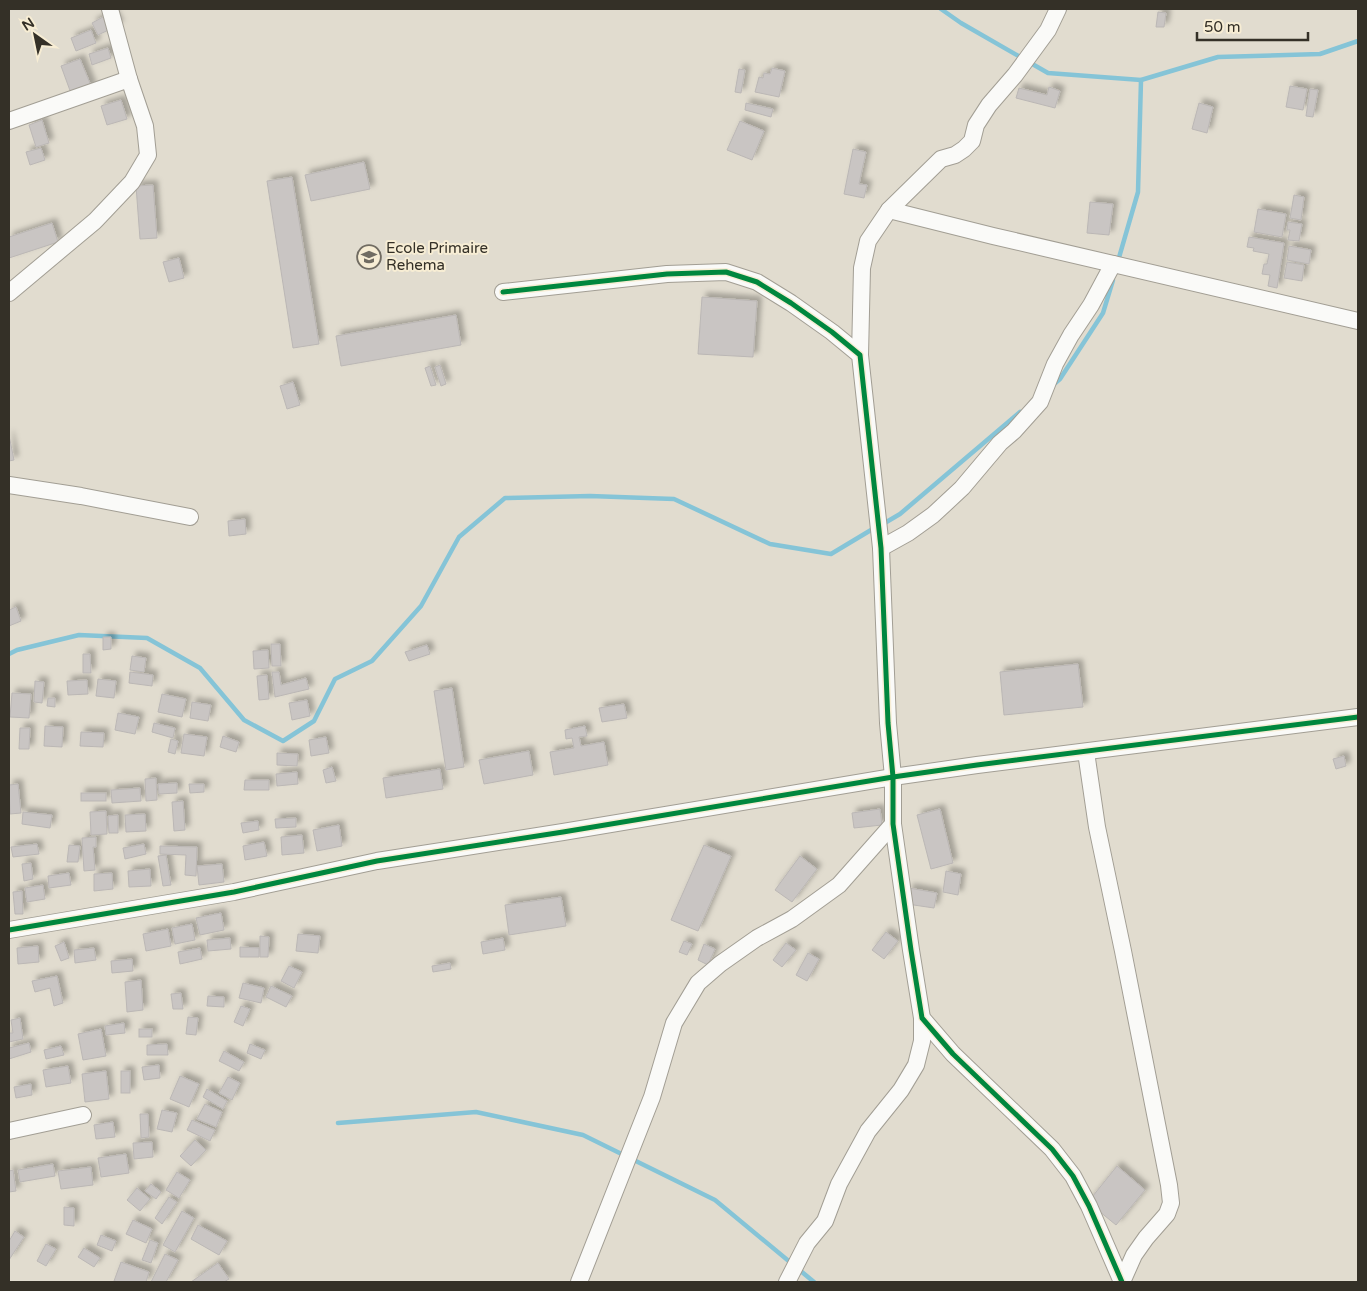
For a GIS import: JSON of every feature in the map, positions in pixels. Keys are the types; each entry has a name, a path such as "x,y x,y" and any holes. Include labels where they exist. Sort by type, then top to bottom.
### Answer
{"street":[{"path":"9,293 96,221 132,182 148,156 145,126 129,79 110,9"},
{"path":"787,1282 807,1243 825,1221 838,1184 868,1131 901,1090 916,1064 922,1041 922,1018 893,824 881,548 860,355 862,268 868,241 889,210 941,158 955,155 972,141 976,125 989,105 1015,75 1048,30 1058,9"},
{"path":"9,121 129,79"},
{"path":"889,210 1358,321"},
{"path":"881,548 908,533 933,515 962,488 1000,443 1014,431 1040,402 1055,364 1071,335 1092,306 1113,264"},
{"path":"503,292 667,274 726,272 758,282 832,332 860,355"},
{"path":"9,485 81,496 190,518"},
{"path":"9,930 234,892 378,862 892,777 1358,717"},
{"path":"1086,752 1097,826 1127,970 1171,1204 1167,1214 1134,1255 1122,1282"},
{"path":"579,1282 652,1097 674,1023 698,983 720,964 757,938 792,919 839,885 893,824"},
{"path":"922,1018 953,1054 1052,1149 1073,1176 1089,1206 1122,1282"},
{"path":"9,1131 83,1115"}],"building":[{"path":"112,12 119,25 98,35 92,23"},
{"path":"1158,12 1166,13 1164,27 1156,27"},
{"path":"91,30 96,43 76,51 71,38"},
{"path":"108,48 111,58 92,65 89,54"},
{"path":"80,59 92,88 72,96 61,66"},
{"path":"772,68 785,71 779,97 755,92 759,77 763,78 764,73 770,74"},
{"path":"739,69 745,70 741,93 735,92"},
{"path":"1290,86 1307,89 1303,110 1286,107"},
{"path":"1049,87 1060,91 1055,108 1016,98 1019,88 1047,95"},
{"path":"1310,89 1318,90 1313,117 1306,116"},
{"path":"121,100 127,119 107,125 101,106"},
{"path":"746,103 773,109 771,117 745,110"},
{"path":"1199,103 1213,107 1207,133 1192,129"},
{"path":"42,120 49,143 36,147 29,125"},
{"path":"740,121 764,131 752,160 727,150"},
{"path":"41,148 45,160 30,165 26,152"},
{"path":"853,149 866,152 859,184 867,185 864,198 844,194"},
{"path":"364,162 370,189 311,201 305,175"},
{"path":"292,177 319,344 293,348 267,181"},
{"path":"153,185 157,238 140,239 136,186"},
{"path":"1294,195 1304,197 1301,220 1290,218"},
{"path":"1090,202 1113,204 1109,235 1087,233"},
{"path":"1258,209 1286,214 1282,237 1254,232"},
{"path":"1288,222 1302,224 1299,241 1288,240 1290,230 1287,230"},
{"path":"52,223 58,242 9,258 9,237"},
{"path":"1249,237 1284,243 1277,288 1268,286 1270,275 1262,274 1269,254 1253,251 1254,248 1247,247"},
{"path":"1289,246 1311,250 1309,264 1287,260"},
{"path":"179,258 184,278 169,282 163,262"},
{"path":"1287,262 1304,265 1302,281 1284,278"},
{"path":"702,297 757,301 753,357 698,354"},
{"path":"456,315 461,345 341,366 336,336"},
{"path":"440,365 446,384 441,386 435,367"},
{"path":"430,366 436,385 431,386 425,368"},
{"path":"293,382 300,405 287,409 280,386"},
{"path":"9,435 14,460 9,461"},
{"path":"245,519 246,534 229,536 228,521"},
{"path":"16,607 21,621 9,626 9,610"},
{"path":"103,637 111,637 111,649 103,650"},
{"path":"271,644 280,644 281,666 272,666"},
{"path":"427,645 430,654 409,661 405,652"},
{"path":"268,650 269,668 254,669 253,651"},
{"path":"83,654 90,654 91,673 83,673"},
{"path":"132,656 146,658 144,672 130,670"},
{"path":"1078,664 1083,707 1004,715 1000,672"},
{"path":"130,672 153,675 152,686 129,683"},
{"path":"272,672 279,672 281,685 306,678 309,689 275,697"},
{"path":"267,675 269,699 259,700 257,676"},
{"path":"98,679 116,681 114,698 96,696"},
{"path":"87,680 88,694 68,695 67,681"},
{"path":"35,681 44,682 42,703 34,702"},
{"path":"452,688 464,767 446,770 434,691"},
{"path":"12,693 31,694 29,718 10,717"},
{"path":"162,694 186,699 182,717 158,712"},
{"path":"48,698 55,698 55,707 47,706"},
{"path":"307,700 310,716 292,720 289,703"},
{"path":"192,702 211,705 208,721 190,718"},
{"path":"624,704 627,718 602,722 599,708"},
{"path":"118,713 139,717 135,734 115,730"},
{"path":"154,723 175,728 173,738 152,732"},
{"path":"45,726 63,727 62,747 44,746"},
{"path":"585,726 587,736 579,737 581,746 604,742 608,765 554,775 550,752 574,748 572,738 566,739 565,730"},
{"path":"20,728 30,728 29,749 19,749"},
{"path":"81,732 104,733 103,747 80,746"},
{"path":"184,734 207,737 204,756 181,753"},
{"path":"223,736 239,742 236,752 220,747"},
{"path":"326,737 329,753 311,756 309,740"},
{"path":"171,739 178,741 175,754 168,752"},
{"path":"529,751 533,775 484,784 479,760"},
{"path":"277,753 298,754 297,766 277,765"},
{"path":"1344,756 1346,766 1336,769 1333,759"},
{"path":"332,767 336,781 326,783 323,770"},
{"path":"440,769 443,789 386,798 383,778"},
{"path":"297,772 298,784 277,786 276,774"},
{"path":"156,778 157,800 146,801 145,779"},
{"path":"245,780 269,780 269,790 244,790"},
{"path":"177,783 177,793 159,794 158,784"},
{"path":"18,784 21,813 10,814 9,785"},
{"path":"189,784 204,784 204,792 190,793"},
{"path":"140,788 141,801 112,803 111,790"},
{"path":"81,793 106,793 106,801 81,801"},
{"path":"183,801 185,830 174,831 172,802"},
{"path":"880,809 882,825 854,828 852,813"},
{"path":"940,809 953,863 931,869 917,815"},
{"path":"106,811 107,834 91,835 90,812"},
{"path":"23,812 52,815 50,828 22,824"},
{"path":"145,814 146,831 126,832 125,815"},
{"path":"118,815 118,833 109,833 108,816"},
{"path":"296,818 296,827 276,828 275,819"},
{"path":"258,821 259,830 243,833 241,823"},
{"path":"339,825 342,846 317,851 313,830"},
{"path":"302,835 304,853 282,855 281,837"},
{"path":"96,837 96,847 93,847 95,870 84,871 82,838"},
{"path":"264,842 267,856 245,860 243,846"},
{"path":"37,844 39,854 13,857 11,847"},
{"path":"144,844 146,854 125,859 123,848"},
{"path":"69,845 80,846 78,862 67,862"},
{"path":"704,845 731,856 698,931 671,920"},
{"path":"160,846 197,847 196,876 185,875 186,855 160,854"},
{"path":"166,855 171,885 163,886 158,856"},
{"path":"800,856 817,869 792,902 775,890"},
{"path":"31,863 33,879 24,881 22,864"},
{"path":"222,864 224,882 199,885 197,866"},
{"path":"150,869 151,886 129,887 128,871"},
{"path":"946,871 961,874 958,895 943,892"},
{"path":"69,873 71,885 49,888 48,876"},
{"path":"112,873 113,889 94,891 94,874"},
{"path":"43,885 45,899 27,902 25,888"},
{"path":"909,888 937,893 934,908 907,904"},
{"path":"22,891 23,914 15,914 13,892"},
{"path":"561,897 566,926 509,935 505,905"},
{"path":"221,913 224,930 200,935 196,918"},
{"path":"192,924 195,940 175,944 172,928"},
{"path":"168,929 171,946 146,951 143,934"},
{"path":"886,932 898,941 884,959 872,950"},
{"path":"298,934 320,936 318,953 296,951"},
{"path":"260,936 269,937 268,957 260,957"},
{"path":"230,938 231,949 208,951 207,940"},
{"path":"503,938 505,950 483,954 481,942"},
{"path":"684,941 692,944 687,955 679,952"},
{"path":"64,942 69,958 61,961 55,946"},
{"path":"786,943 796,950 782,967 773,960"},
{"path":"704,944 715,949 708,965 698,960"},
{"path":"38,946 39,962 18,964 17,948"},
{"path":"240,947 259,948 259,957 240,957"},
{"path":"94,948 96,960 75,963 74,950"},
{"path":"200,948 202,959 180,964 178,952"},
{"path":"808,953 819,959 807,981 796,975"},
{"path":"132,959 133,971 112,973 111,961"},
{"path":"450,963 451,969 433,972 432,966"},
{"path":"289,966 302,972 294,988 281,981"},
{"path":"57,976 63,1003 54,1006 50,988 35,992 32,981"},
{"path":"141,980 143,1010 127,1012 125,982"},
{"path":"243,983 264,988 261,1003 239,998"},
{"path":"271,986 292,996 286,1007 266,997"},
{"path":"181,993 183,1009 173,1009 171,994"},
{"path":"208,996 224,997 224,1007 207,1006"},
{"path":"241,1006 250,1009 243,1026 234,1022"},
{"path":"188,1017 198,1018 196,1035 186,1034"},
{"path":"20,1018 23,1039 9,1042 9,1033 13,1033 11,1020"},
{"path":"124,1023 125,1033 106,1035 105,1026"},
{"path":"101,1029 106,1056 83,1060 78,1034"},
{"path":"139,1029 152,1029 152,1037 139,1037"},
{"path":"29,1043 31,1052 9,1059 9,1048"},
{"path":"167,1044 168,1055 147,1055 147,1045"},
{"path":"250,1044 265,1050 261,1059 247,1053"},
{"path":"61,1046 64,1055 46,1059 44,1050"},
{"path":"224,1051 244,1062 239,1071 219,1061"},
{"path":"159,1065 160,1078 144,1080 142,1067"},
{"path":"68,1066 71,1083 46,1087 43,1070"},
{"path":"106,1071 109,1099 85,1102 82,1074"},
{"path":"121,1071 130,1071 130,1093 121,1093"},
{"path":"180,1076 199,1084 189,1107 170,1099"},
{"path":"228,1077 240,1083 232,1100 219,1093"},
{"path":"31,1084 32,1095 16,1098 14,1087"},
{"path":"207,1089 227,1101 223,1109 203,1097"},
{"path":"205,1104 222,1112 216,1127 197,1119"},
{"path":"162,1110 177,1113 172,1132 157,1129"},
{"path":"140,1114 148,1114 149,1137 141,1138"},
{"path":"192,1120 215,1130 210,1141 187,1130"},
{"path":"113,1122 115,1137 96,1139 94,1125"},
{"path":"195,1140 206,1150 191,1166 180,1156"},
{"path":"152,1142 153,1157 134,1159 133,1143"},
{"path":"126,1154 129,1173 101,1177 98,1158"},
{"path":"53,1164 55,1176 20,1182 18,1170"},
{"path":"1117,1166 1145,1190 1116,1225 1088,1202"},
{"path":"91,1167 93,1185 61,1189 58,1171"},
{"path":"13,1170 16,1191 9,1192 9,1171"},
{"path":"177,1172 190,1180 179,1198 166,1190"},
{"path":"151,1184 161,1192 156,1199 145,1191"},
{"path":"137,1188 150,1199 140,1211 127,1200"},
{"path":"169,1197 177,1202 162,1224 155,1218"},
{"path":"64,1207 74,1208 74,1226 64,1225"},
{"path":"182,1211 194,1218 175,1252 163,1245"},
{"path":"133,1220 152,1229 146,1243 126,1234"},
{"path":"198,1225 227,1241 219,1255 191,1239"},
{"path":"15,1231 24,1237 9,1260 9,1241"},
{"path":"101,1235 116,1241 112,1251 97,1245"},
{"path":"150,1240 158,1243 151,1263 142,1260"},
{"path":"46,1244 56,1249 46,1266 37,1261"},
{"path":"84,1248 100,1258 94,1267 78,1257"},
{"path":"165,1254 178,1260 166,1282 151,1282"},
{"path":"121,1262 149,1272 146,1282 114,1281"},
{"path":"218,1263 229,1279 224,1282 191,1282"}],"waterway":[{"path":"941,9 961,23 1048,73 1141,80 1218,57 1320,54 1358,41"},
{"path":"1118,261 1138,192 1141,80"},
{"path":"1053,385 1060,379 1103,313 1113,280"},
{"path":"883,524 900,514 1020,412"},
{"path":"9,654 17,650 79,635 147,638 200,668 244,720 283,741 314,721 335,679 372,661 421,606 459,537 505,498 590,496 674,499 770,544 831,554 876,527"},
{"path":"338,1123 476,1112 583,1135 715,1200 814,1282"}],"cycle path":[{"path":"503,292 667,274 726,272 757,282 791,303 832,332 860,355 881,548 888,723 893,777 893,824 922,1018 953,1054 1052,1149 1073,1176 1089,1206 1122,1282"},
{"path":"9,930 234,892 377,861 893,777 1358,717"}],"place":[{"name":"Ecole Primaire Rehema","path":"369,257"}]}
